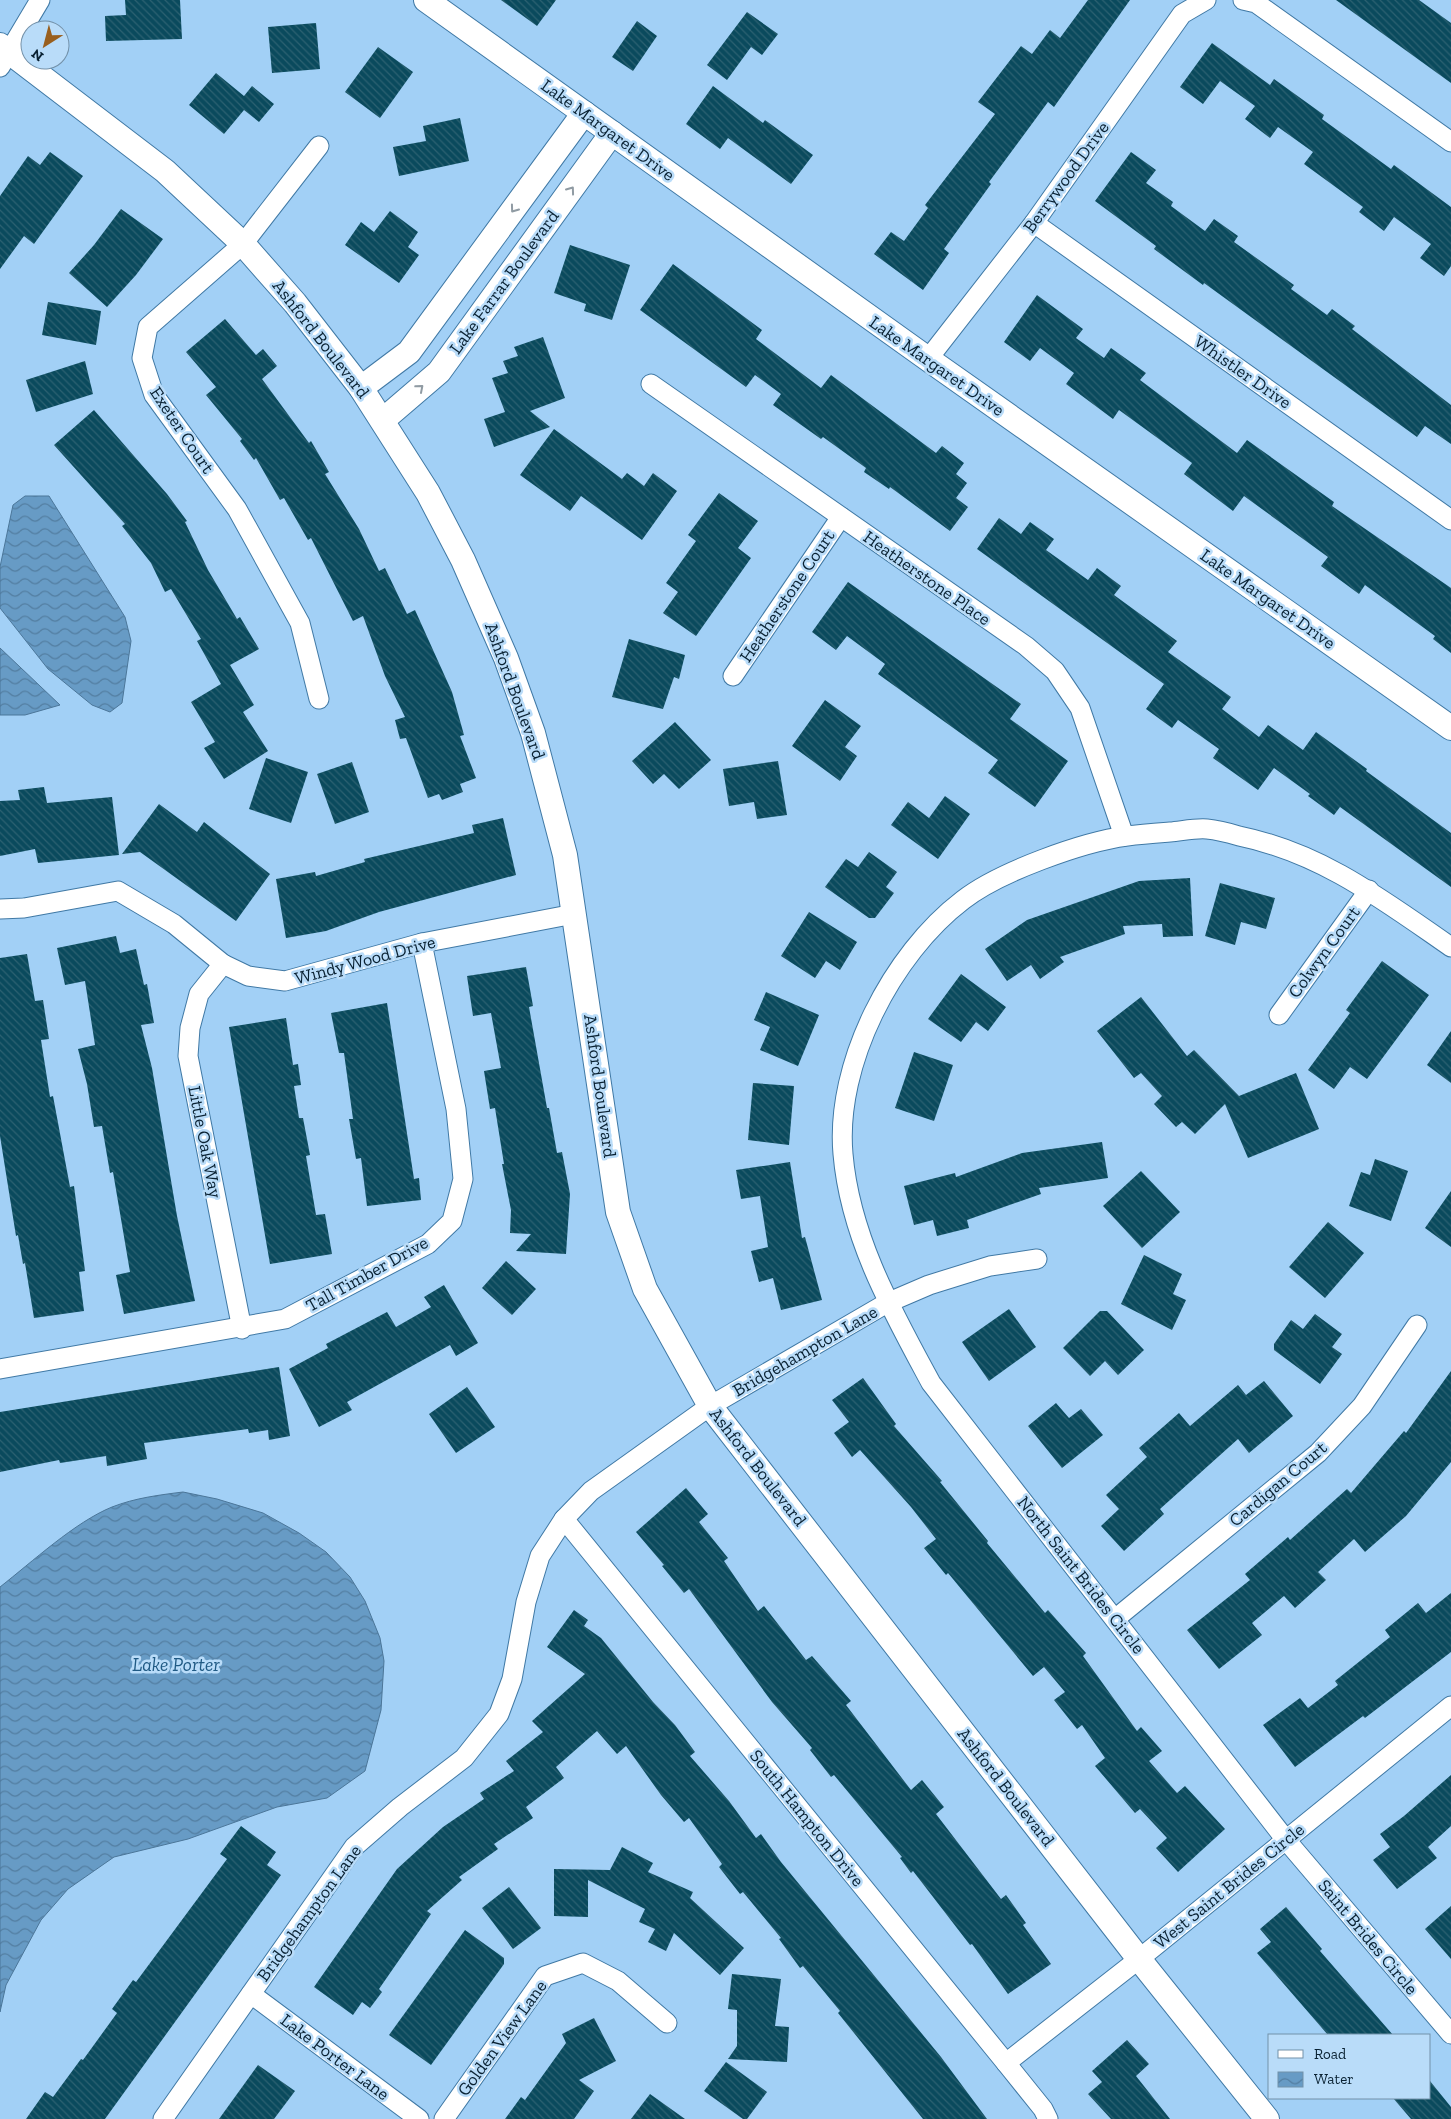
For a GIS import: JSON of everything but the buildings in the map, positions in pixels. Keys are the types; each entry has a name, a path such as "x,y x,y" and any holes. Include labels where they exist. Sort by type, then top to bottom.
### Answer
{"street":[{"path":"3,54 40,0"},
{"name":"Berrywood Drive","path":"928,359 1034,223 1182,14 1206,0"},
{"path":"1243,0 1256,3 1451,142"},
{"name":"Lake Margaret Drive","path":"429,1 928,359 1451,728"},
{"name":"Ashford Boulevard","path":"3,54 165,171 242,244 295,304 361,388 428,493 463,560 506,658 533,733 565,855 618,1212 645,1289 710,1406 1139,1959 1267,2119"},
{"name":"Lake Farrar Boulevard","path":"361,388 409,352 584,113"},
{"name":"Lake Farrar Boulevard","path":"383,420 439,372 612,133"},
{"name":"Exeter Court","path":"319,146 242,244 148,327 142,358 154,395 237,509 300,623 319,699"},
{"name":"Whistler Drive","path":"1034,223 1451,520"},
{"name":"Heatherstone Place","path":"651,384 1026,646 1055,671 1080,708 1124,836"},
{"name":"Heatherstone Court","path":"733,676 841,517"},
{"name":"North Saint Brides Circle","path":"1286,1840 932,1383 887,1302 856,1223 843,1153 846,1101 862,1039 885,989 920,942 963,900 1006,875 1052,857 1124,836 1206,829 1262,840 1312,858 1369,890 1451,948"},
{"name":"Colwyn Court","path":"1279,1015 1369,890"},
{"name":"Windy Wood Drive","path":"0,909 24,908 118,892 174,924 223,964 248,976 284,981 422,943 574,914"},
{"name":"Tall Timber Drive","path":"0,1370 242,1329 285,1319 428,1244 452,1221 463,1179 456,1109 422,943"},
{"name":"Little Oak Way","path":"223,964 199,994 190,1028 188,1056 242,1329"},
{"name":"Bridgehampton Lane","path":"163,2119 354,1847 400,1807 464,1758 499,1714 512,1678 526,1602 540,1556 564,1519 591,1491 710,1406 887,1302 929,1285 990,1266 1037,1259"},
{"name":"Cardigan Court","path":"1115,1619 1318,1454 1362,1406 1417,1326"},
{"name":"South Hampton Drive","path":"564,1519 1006,2063 1043,2109 1048,2119"},
{"name":"West Saint Brides Circle","path":"1006,2063 1139,1959 1451,1706"},
{"name":"Saint Brides Circle","path":"1286,1840 1451,2034"},
{"name":"Golden View Lane","path":"444,2119 545,1976 584,1963 618,1981 667,2024"},
{"name":"Lake Porter Lane","path":"251,1994 419,2119"}],"water":[{"path":"25,496 49,496 125,617 131,641 122,703 110,712 92,705 48,669 0,608 0,567 13,505"},
{"path":"0,648 60,705 25,715 0,715"},
{"name":"Lake Porter","path":"183,1492 217,1499 263,1513 299,1533 326,1552 350,1577 365,1601 380,1638 384,1661 381,1710 365,1771 327,1798 277,1807 188,1839 114,1857 68,1889 41,1920 6,1985 0,2012 0,1587 54,1543 83,1522 98,1514 129,1501"}]}
